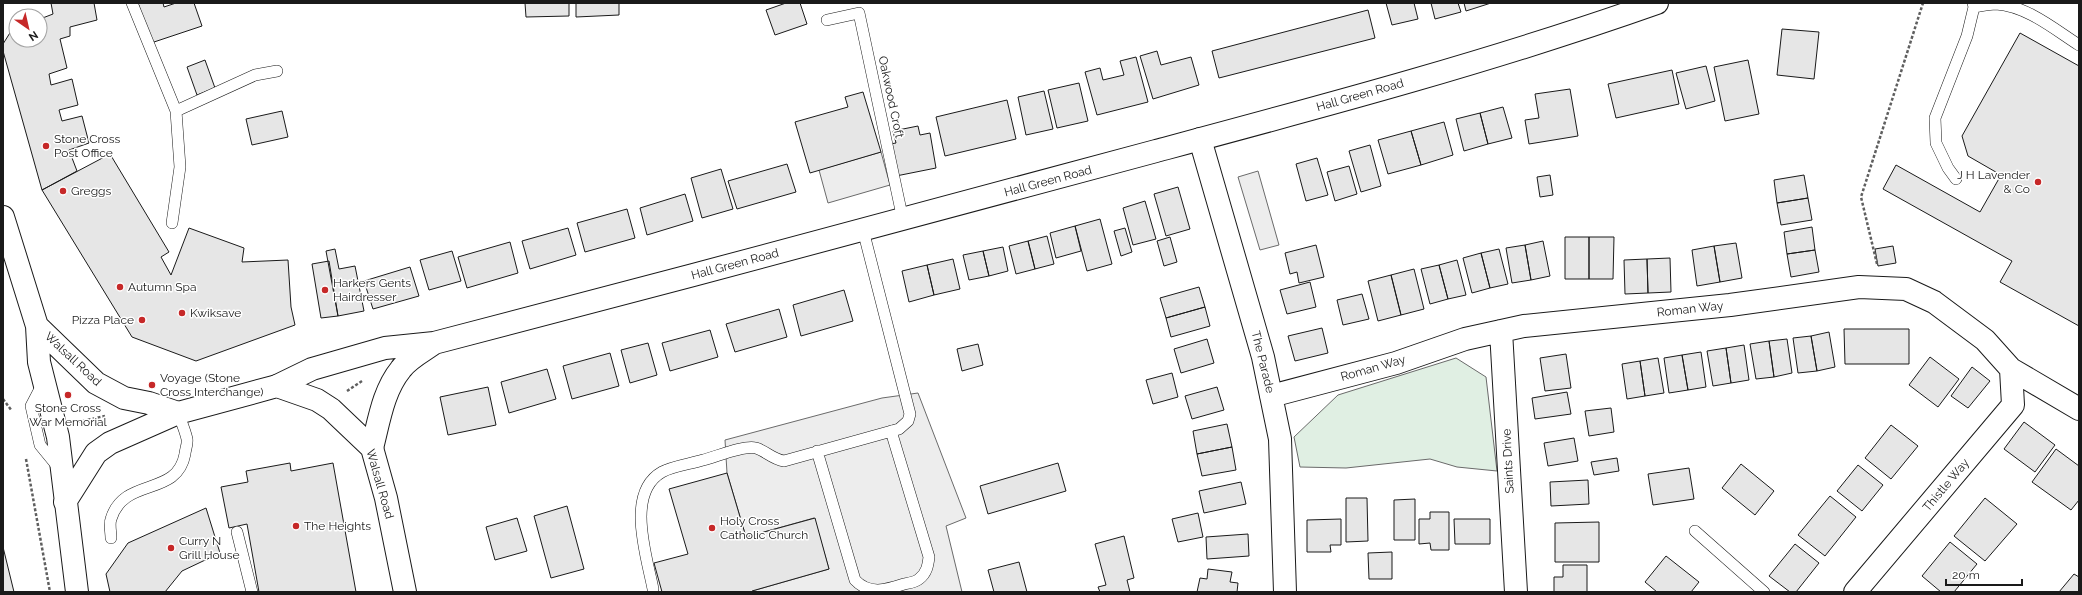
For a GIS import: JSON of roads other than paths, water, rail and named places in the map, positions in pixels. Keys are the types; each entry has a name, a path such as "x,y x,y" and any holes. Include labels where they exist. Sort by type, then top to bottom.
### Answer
{"street":[{"name":"Hall Green Road","path":"277,386 312,369 385,348 434,343 903,220 1421,78 1575,32 1657,3"},
{"name":"The Parade","path":"1200,139 1262,357 1280,440 1285,592"},
{"name":"Walsall Road","path":"3,217 37,326 39,362 56,427 77,592"},
{"name":"Roman Way","path":"1271,396 1396,363 1465,339 1524,326 1730,305 1859,287 1906,289 1934,302 1985,340 2011,369 2079,409"},
{"name":"Walsall Road","path":"37,326 96,383 124,398 149,403 178,413"},
{"name":"Saints Drive","path":"1500,331 1516,592"},
{"name":"Hall Green Road","path":"372,448 381,410 394,380 402,367 434,343"},
{"name":"Thistle Way","path":"1855,592 2013,405 2011,369"},
{"name":"Walsall Road","path":"277,386 317,400 331,409 372,448 386,498 405,592"},
{"path":"65,502 96,453 115,440 147,428 178,413 277,386"}],"lane":[{"path":"132,3 176,112 180,167 172,223"},
{"path":"1956,179 1948,168 1936,143 1935,118 1967,36 1974,5 1995,4 2014,7 2035,16 2079,45"},
{"name":"Oakwood Croft","path":"827,20 859,13 903,220"},
{"path":"176,112 255,75 277,71"},
{"path":"653,589 640,526 642,502 650,481 662,472 742,449 756,448 775,459 784,461 899,429 908,421 910,414 863,230"},
{"path":"44,380 31,406 40,445 61,470"},
{"path":"111,538 110,520 119,503 134,492 158,484 176,475 184,458 187,440 178,413"},
{"path":"817,451 855,580 861,588 870,592 886,590 919,579 928,568 929,556 891,431"},
{"path":"1695,531 1764,592"},
{"path":"237,532 252,592"}],"place":[{"name":"Stone Cross Post Office","path":"46,146"},
{"name":"J H Lavender & Co","path":"2038,182"},
{"name":"Greggs","path":"63,191"},
{"name":"Autumn Spa","path":"120,287"},
{"name":"Harkers Gents Hairdresser","path":"325,290"},
{"name":"Kwiksave","path":"182,313"},
{"name":"Pizza Place","path":"142,320"},
{"name":"Voyage (Stone Cross Interchange)","path":"152,385"},
{"name":"Stone Cross War Memorial","path":"68,395"},
{"name":"The Heights","path":"296,526"},
{"name":"Holy Cross Catholic Church","path":"712,528"},
{"name":"Curry N Grill House","path":"171,548"}]}
